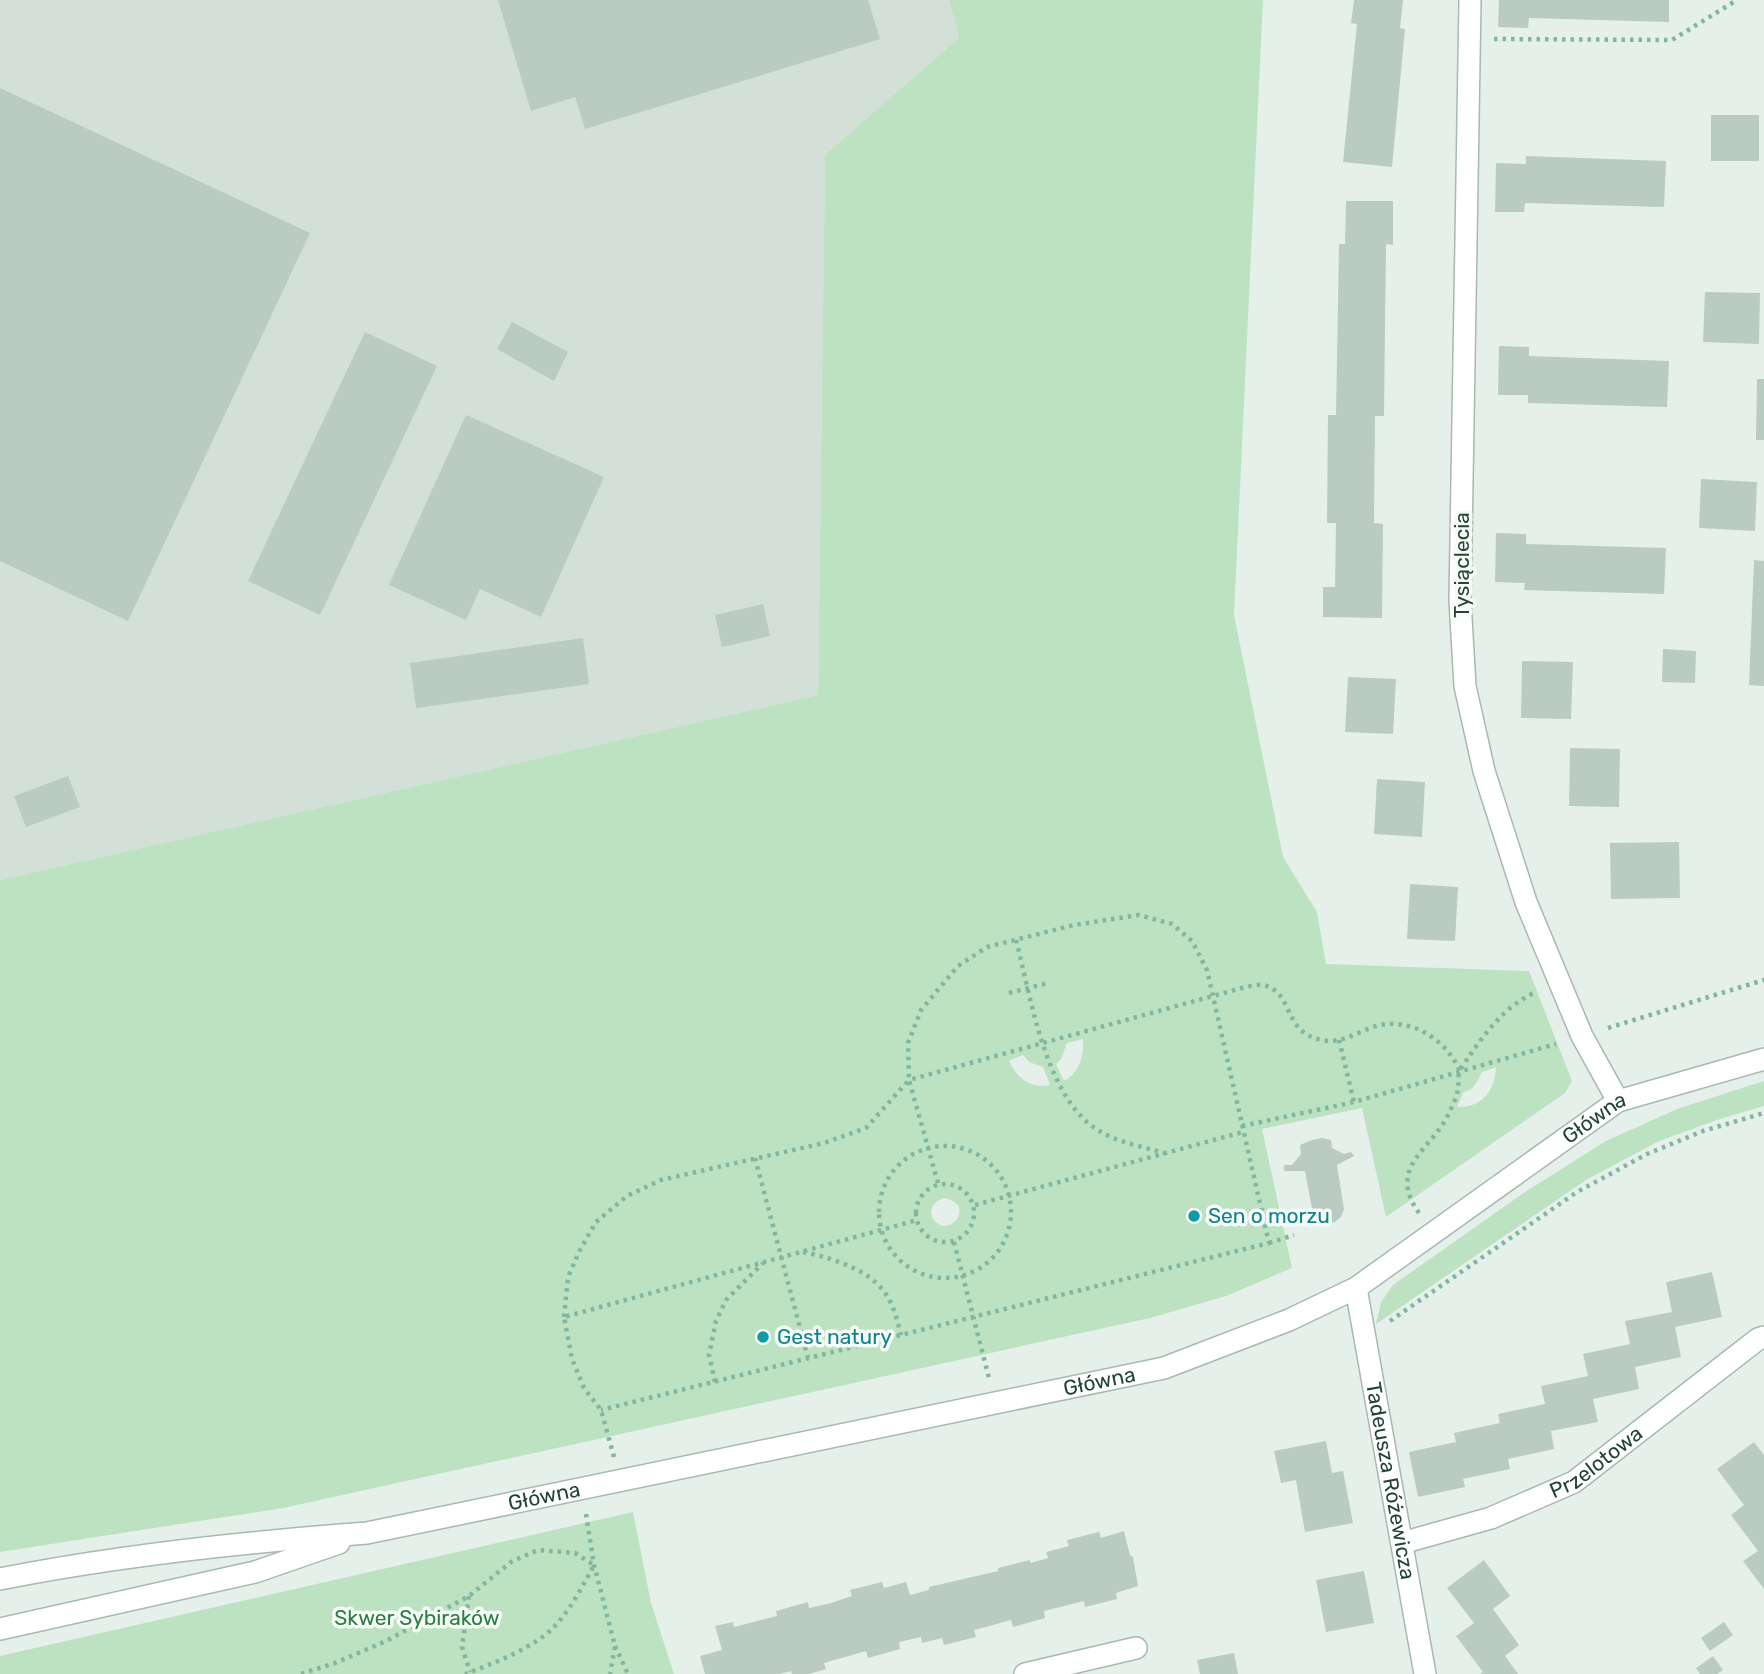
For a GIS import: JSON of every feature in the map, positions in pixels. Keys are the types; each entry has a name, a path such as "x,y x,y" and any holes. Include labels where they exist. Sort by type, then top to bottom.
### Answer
{"street":[{"name":"Tysiąclecia","path":"1470,0 1460,601 1465,686 1484,771 1525,902 1582,1036 1618,1101"},
{"name":"Główna","path":"0,1579 73,1565 206,1547 367,1533 1164,1368 1289,1320 1356,1288 1618,1101 1764,1059"},
{"name":"Tadeusza Różewicza","path":"1356,1288 1425,1674"},
{"name":"Przelotowa","path":"1402,1543 1491,1518 1574,1482 1762,1343"},
{"name":"Główna","path":"0,1629 255,1572 367,1533"},
{"path":"1025,1674 1136,1648"}],"path":[{"path":"1469,39 1672,40 1737,0"},
{"path":"938,1183 909,1080 908,1043 922,1010 939,985 958,966 987,947 1074,925 1139,915 1172,925 1192,941 1207,970 1269,1243"},
{"path":"1016,940 1043,1044 1054,1076 1067,1099 1085,1121 1103,1133 1164,1153"},
{"path":"975,1205 1242,1129 1354,1102 1764,980"},
{"path":"1433,1233 1410,1198 1408,1182 1413,1162 1424,1144 1440,1129 1448,1116 1458,1090 1460,1071 1485,1033 1507,1011 1559,982"},
{"path":"1009,993 1048,983"},
{"path":"619,1479 601,1410 584,1388 572,1359 564,1317 568,1276 580,1250 596,1222 627,1196 661,1180 824,1143 866,1128 909,1080 1261,985 1274,989 1283,999 1296,1027 1309,1038 1339,1040 1374,1026 1407,1025 1438,1041 1453,1055 1460,1071"},
{"path":"1339,1040 1354,1102"},
{"path":"1382,1327 1577,1192 1647,1154 1703,1131 1764,1113"},
{"path":"949,1145 969,1149 988,1160 1001,1176 1010,1195 1012,1216 1007,1236 997,1254 982,1267 962,1276 942,1278 922,1274 903,1264 889,1248 881,1229 879,1208 883,1188 893,1170 909,1156 928,1147 949,1145"},
{"path":"755,1158 808,1359"},
{"path":"938,1183 961,1186 975,1205 972,1227 954,1242 938,1241 924,1233 917,1220 917,1205 925,1191 938,1183"},
{"path":"564,1317 917,1220"},
{"path":"601,1410 1294,1235"},
{"path":"954,1242 984,1359"},
{"path":"801,1252 832,1258 882,1288 891,1304 901,1335"},
{"path":"715,1382 709,1355 716,1321 726,1300 763,1262"},
{"path":"582,1487 594,1565 615,1646 628,1674"},
{"path":"301,1674 386,1641 469,1596 510,1562 538,1550 575,1553 594,1565"},
{"path":"469,1596 462,1647 467,1673 506,1659 551,1630 577,1597 594,1565"},
{"path":"610,1674 615,1646"}],"shaded area":[{"path":"0,0 949,0 959,38 825,156 818,695 0,880"}],"green space":[{"path":"949,0 1263,0 1234,615 1283,857 1317,912 1326,964 1529,971 1572,1081 1565,1093 1386,1217 1362,1108 1262,1129 1292,1268 1226,1296 1150,1318 283,1508 0,1552 0,880 818,695 825,155 959,38","holes":["1083,1039 1083,1052 1074,1073 1064,1081 1056,1064 1061,1059 1067,1043","1023,1055 1029,1062 1043,1067 1050,1085 1031,1084 1016,1072 1009,1061","1496,1067 1493,1084 1486,1096 1474,1105 1457,1107 1463,1093 1473,1087 1482,1072","943,1198 953,1201 958,1206 957,1218 947,1226 940,1225 931,1213 934,1204"]},
{"path":"1764,1081 1764,1106 1659,1141 1586,1180 1376,1324 1381,1302 1393,1285 1525,1192 1606,1141 1677,1109"},
{"name":"Skwer Sybiraków","path":"633,1512 651,1603 674,1674 0,1674 0,1656"}],"building":[{"path":"498,0 868,0 880,39 585,129 575,97 531,111"},
{"path":"1354,0 1403,0 1400,28 1405,29 1392,167 1343,162 1357,24 1351,23"},
{"path":"1499,0 1669,0 1669,22 1529,18 1528,28 1498,27"},
{"path":"0,88 310,233 128,621 0,561"},
{"path":"1711,115 1759,115 1759,161 1711,161"},
{"path":"1526,156 1666,161 1664,207 1525,203 1524,212 1495,212 1496,163 1526,164"},
{"path":"1346,201 1393,201 1393,245 1386,244 1384,416 1375,416 1374,523 1383,524 1382,618 1323,617 1323,587 1335,587 1336,523 1327,523 1328,415 1336,415 1339,244 1345,244"},
{"path":"1705,292 1760,293 1759,344 1703,342"},
{"path":"512,322 568,352 554,381 497,349"},
{"path":"365,332 437,366 320,615 248,581"},
{"path":"1499,346 1529,347 1529,356 1669,361 1667,407 1528,403 1528,395 1498,395"},
{"path":"1757,379 1764,379 1764,440 1756,440"},
{"path":"466,415 604,477 541,617 480,589 466,620 389,585"},
{"path":"1701,479 1757,482 1755,531 1699,528"},
{"path":"1496,533 1526,534 1526,544 1666,548 1664,594 1524,590 1525,583 1495,582"},
{"path":"1754,560 1764,561 1764,686 1749,685"},
{"path":"763,604 770,636 722,647 715,615"},
{"path":"583,638 589,684 416,708 410,663"},
{"path":"1663,649 1696,651 1695,683 1662,682"},
{"path":"1522,661 1573,662 1571,719 1521,718"},
{"path":"1348,677 1396,679 1393,734 1345,732"},
{"path":"1570,748 1620,749 1619,807 1569,806"},
{"path":"68,776 80,807 26,827 14,796"},
{"path":"1377,779 1425,782 1422,837 1374,834"},
{"path":"1679,842 1680,898 1611,899 1610,843"},
{"path":"1410,884 1458,887 1455,941 1407,939"},
{"path":"1322,1138 1331,1140 1332,1148 1344,1154 1351,1152 1354,1156 1337,1165 1344,1209 1341,1217 1328,1223 1318,1220 1313,1214 1305,1171 1284,1171 1284,1165 1292,1165 1301,1154 1300,1145"},
{"path":"1712,1272 1722,1317 1675,1327 1681,1357 1635,1367 1639,1389 1593,1399 1598,1422 1551,1431 1554,1449 1508,1459 1510,1469 1463,1479 1465,1487 1418,1497 1409,1452 1456,1442 1454,1433 1500,1423 1498,1414 1545,1404 1541,1386 1588,1376 1583,1354 1630,1344 1625,1321 1672,1312 1666,1282"},
{"path":"1326,1441 1332,1473 1343,1471 1353,1523 1305,1532 1296,1480 1281,1483 1274,1451"},
{"path":"1754,1442 1764,1455 1764,1589 1743,1561 1758,1551 1731,1515 1744,1505 1717,1469"},
{"path":"1124,1531 1130,1555 1133,1557 1138,1586 1116,1593 1117,1599 1085,1607 1084,1601 1044,1611 1045,1618 1013,1627 1011,1620 974,1630 976,1637 944,1645 942,1638 922,1643 921,1637 899,1642 900,1649 868,1658 866,1651 824,1663 826,1669 809,1674 792,1674 791,1671 779,1674 705,1674 700,1656 722,1650 715,1626 733,1622 734,1627 777,1616 776,1611 808,1602 809,1608 831,1603 852,1596 850,1590 882,1582 884,1588 906,1582 910,1595 929,1590 929,1587 998,1571 998,1568 1048,1558 1046,1552 1069,1546 1067,1540 1099,1532 1101,1538"},
{"path":"1484,1560 1510,1596 1493,1609 1519,1645 1505,1656 1518,1674 1480,1674 1483,1672 1456,1636 1474,1623 1447,1588"},
{"path":"1364,1571 1374,1623 1326,1632 1316,1580"},
{"path":"1724,1622 1733,1635 1710,1651 1701,1638"},
{"path":"1234,1653 1238,1674 1200,1674 1197,1660"},
{"path":"1713,1656 1723,1670 1717,1674 1700,1674 1696,1668"}],"place":[{"name":"Sen o morzu","path":"1194,1216"},
{"name":"Gest natury","path":"763,1337"}]}
